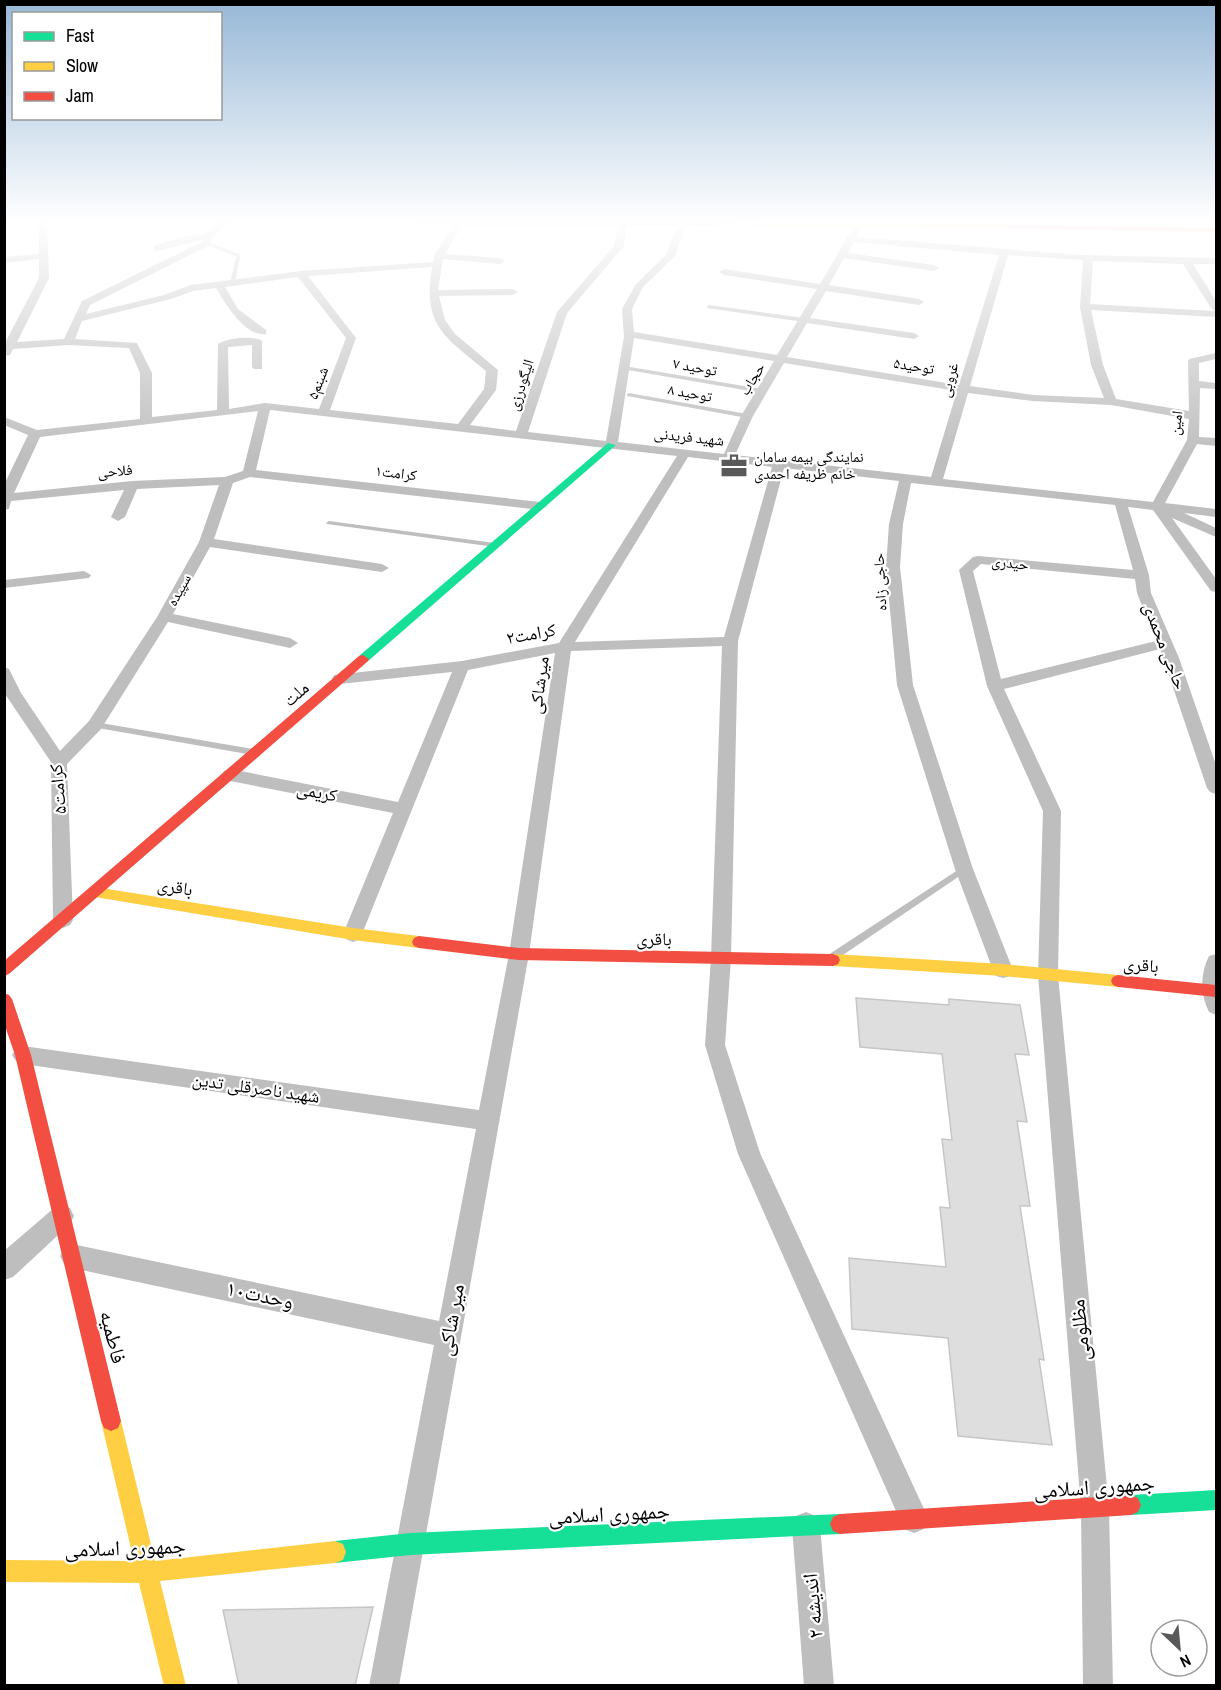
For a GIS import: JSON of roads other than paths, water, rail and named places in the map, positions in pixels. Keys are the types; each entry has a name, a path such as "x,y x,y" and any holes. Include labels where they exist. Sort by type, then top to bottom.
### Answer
{"street":[{"path":"7,351 32,302"},
{"path":"68,342 88,302"},
{"path":"78,319 147,302"},
{"path":"231,302 234,311 262,332"},
{"name":"شبنم۵","path":"323,302 351,338 323,413"},
{"path":"435,302 440,320 451,336 492,370 490,390 475,407 462,428"},
{"name":"الیگودرزی","path":"521,435 562,312 571,302"},
{"path":"610,445 624,368 628,334 627,309 631,302"},
{"name":"حجاب","path":"728,458 747,416 814,302"},
{"name":"غروبی","path":"936,482 965,389 987,302"},
{"path":"1085,302 1098,365 1111,402"},
{"path":"1085,307 1216,314"},
{"path":"804,320 914,336"},
{"name":"توحید۵","path":"628,334 965,389 1033,398 1111,402 1195,416"},
{"path":"223,413 223,344 257,341 258,367"},
{"path":"7,351 68,342 133,345 146,373 146,422"},
{"name":"امین","path":"1157,506 1193,440 1195,416 1193,361 1216,356"},
{"path":"1194,384 1216,386"},
{"path":"227,481 249,473 266,406"},
{"name":"شهید فریدنی","path":"35,434 266,406 1216,513"},
{"path":"4,420 35,434 5,498 4,506"},
{"path":"1193,440 1216,442"},
{"name":"ملت","path":"4,970 610,445"},
{"name":"میرشاکی","path":"519,954 564,647 685,453"},
{"path":"779,464 730,641 721,958 715,1045 749,1154 914,1519"},
{"name":"کرامت۱","path":"249,473 540,506"},
{"name":"حاجی زاده","path":"906,478 896,524 893,567 905,685 964,869 1004,970"},
{"name":"فلاحی","path":"5,498 132,485 227,481"},
{"name":"سپیده","path":"59,762 95,725 164,617 206,542 227,481"},
{"path":"118,517 132,485"},
{"name":"حاجی محمدی","path":"1120,502 1142,575 1144,593 1165,643 1216,788"},
{"path":"1157,506 1216,533"},
{"path":"1157,506 1216,588"},
{"path":"206,542 382,568"},
{"name":"حیدری","path":"995,686 966,570 978,560 1142,575"},
{"path":"4,584 84,575"},
{"path":"164,617 290,643"},
{"name":"کرامت۲","path":"340,679 462,666 564,647 730,641"},
{"path":"995,686 1165,643"},
{"path":"353,934 462,666"},
{"name":"کرامت۵","path":"4,672 13,694 59,762 63,920"},
{"name":"مظلومی","path":"995,686 1052,811 1048,975 1095,1508 1098,1686"},
{"name":"کریمی","path":"230,775 403,809"},
{"name":"باقری","path":"95,892 353,934 519,954 829,960 1004,970 1215,995"},
{"name":"میر شاکی","path":"384,1686 519,954"},
{"path":"1215,995 1216,962"},
{"name":"فاطمیه","path":"4,999 23,1054 175,1686"},
{"name":"شهید ناصرقلی تدین","path":"23,1054 488,1121"},
{"path":"4,1268 62,1216"},
{"name":"وحدت۱۰","path":"72,1256 448,1335"},
{"name":"جمهوری اسلامی","path":"4,1571 148,1572 410,1544 806,1526 1216,1500"},
{"name":"اندیشه ۲","path":"806,1526 819,1686"}],"lane":[{"path":"709,307 804,320"},
{"name":"توحید ۷","path":"624,368 762,391"},
{"name":"توحید ۸","path":"629,395 747,416"},
{"path":"329,523 495,545"},
{"path":"95,725 256,752"},
{"path":"829,960 964,869"}],"place":[{"name":"نمایندگی بیمه سامان خانم ظریفه احمدی","path":"734,466"}]}
